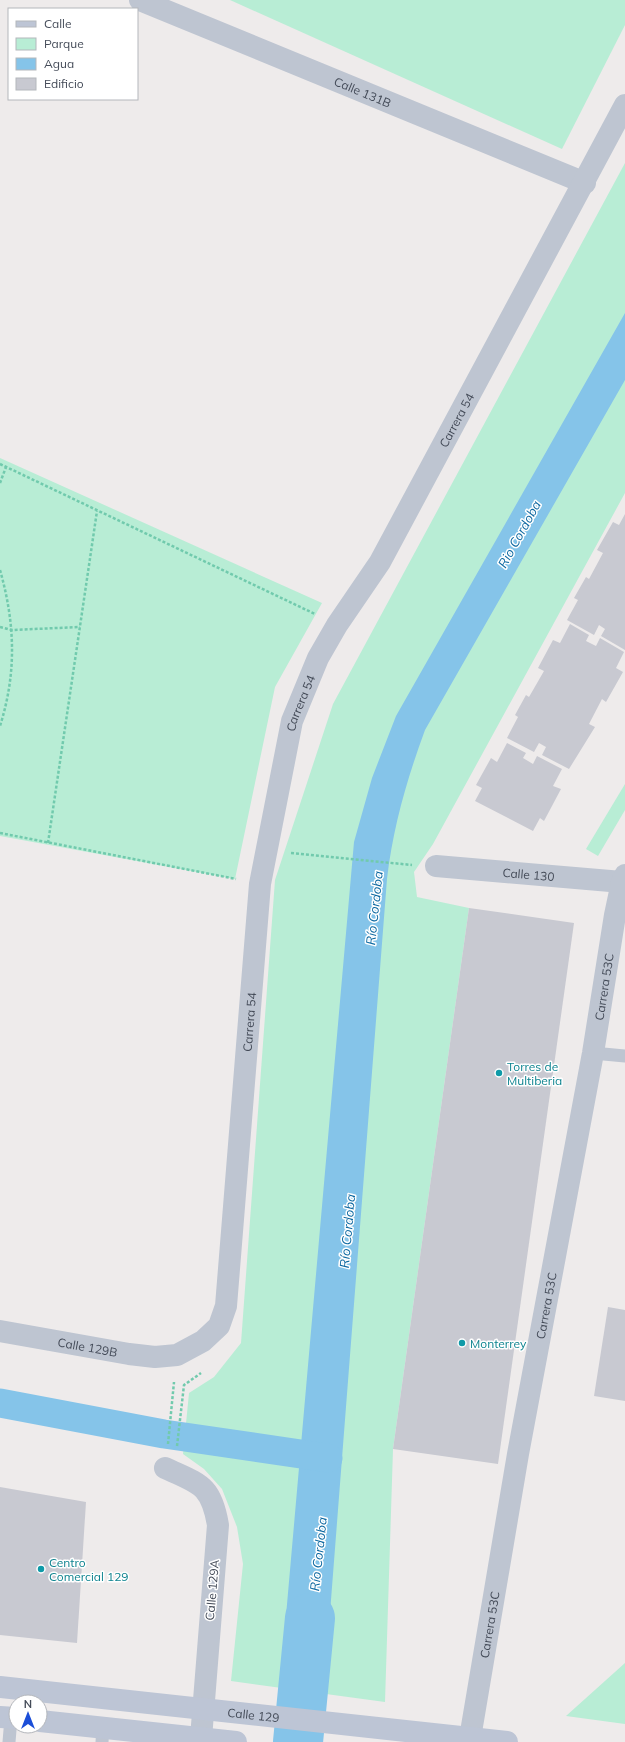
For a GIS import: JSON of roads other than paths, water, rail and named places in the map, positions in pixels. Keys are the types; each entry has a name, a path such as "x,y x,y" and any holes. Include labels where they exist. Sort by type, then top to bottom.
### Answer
{"main road":[{"name":"Calle 129","path":"0,1687 507,1742"},
{"path":"48,1723 103,1735 201,1738 236,1742"}],"street":[{"name":"Calle 131B","path":"140,0 585,183"},
{"name":"Carrera 54","path":"177,1355 203,1341 219,1326 226,1306 260,884 292,720 318,658 337,625 380,562 585,183 625,105"},
{"name":"Calle 130","path":"436,866 623,878"},
{"name":"Carrera 53C","path":"470,1738 518,1454 593,1053 615,915 623,878"},
{"name":"Calle 129B","path":"0,1331 129,1354 155,1356 177,1355"},
{"name":"Calle 129A","path":"170,1456 193,1482 207,1491 214,1505 218,1525 201,1738"}],"lane":[{"path":"593,1053 625,1056"}],"water":[{"name":"Rio Cordoba","path":"625,313 625,380 425,730 412,767 397,822 387,879 324,1690 280,1684 354,842 372,778 396,716"}],"waterway":[{"path":"0,1403 164,1434 328,1458"},
{"name":"Río Cordoba","path":"298,1742 310,1618"}],"place":[{"name":"Torres de Multiberia","path":"499,1073"},
{"name":"Monterrey","path":"462,1343"},
{"name":"Centro Comercial 129","path":"41,1569"}]}
